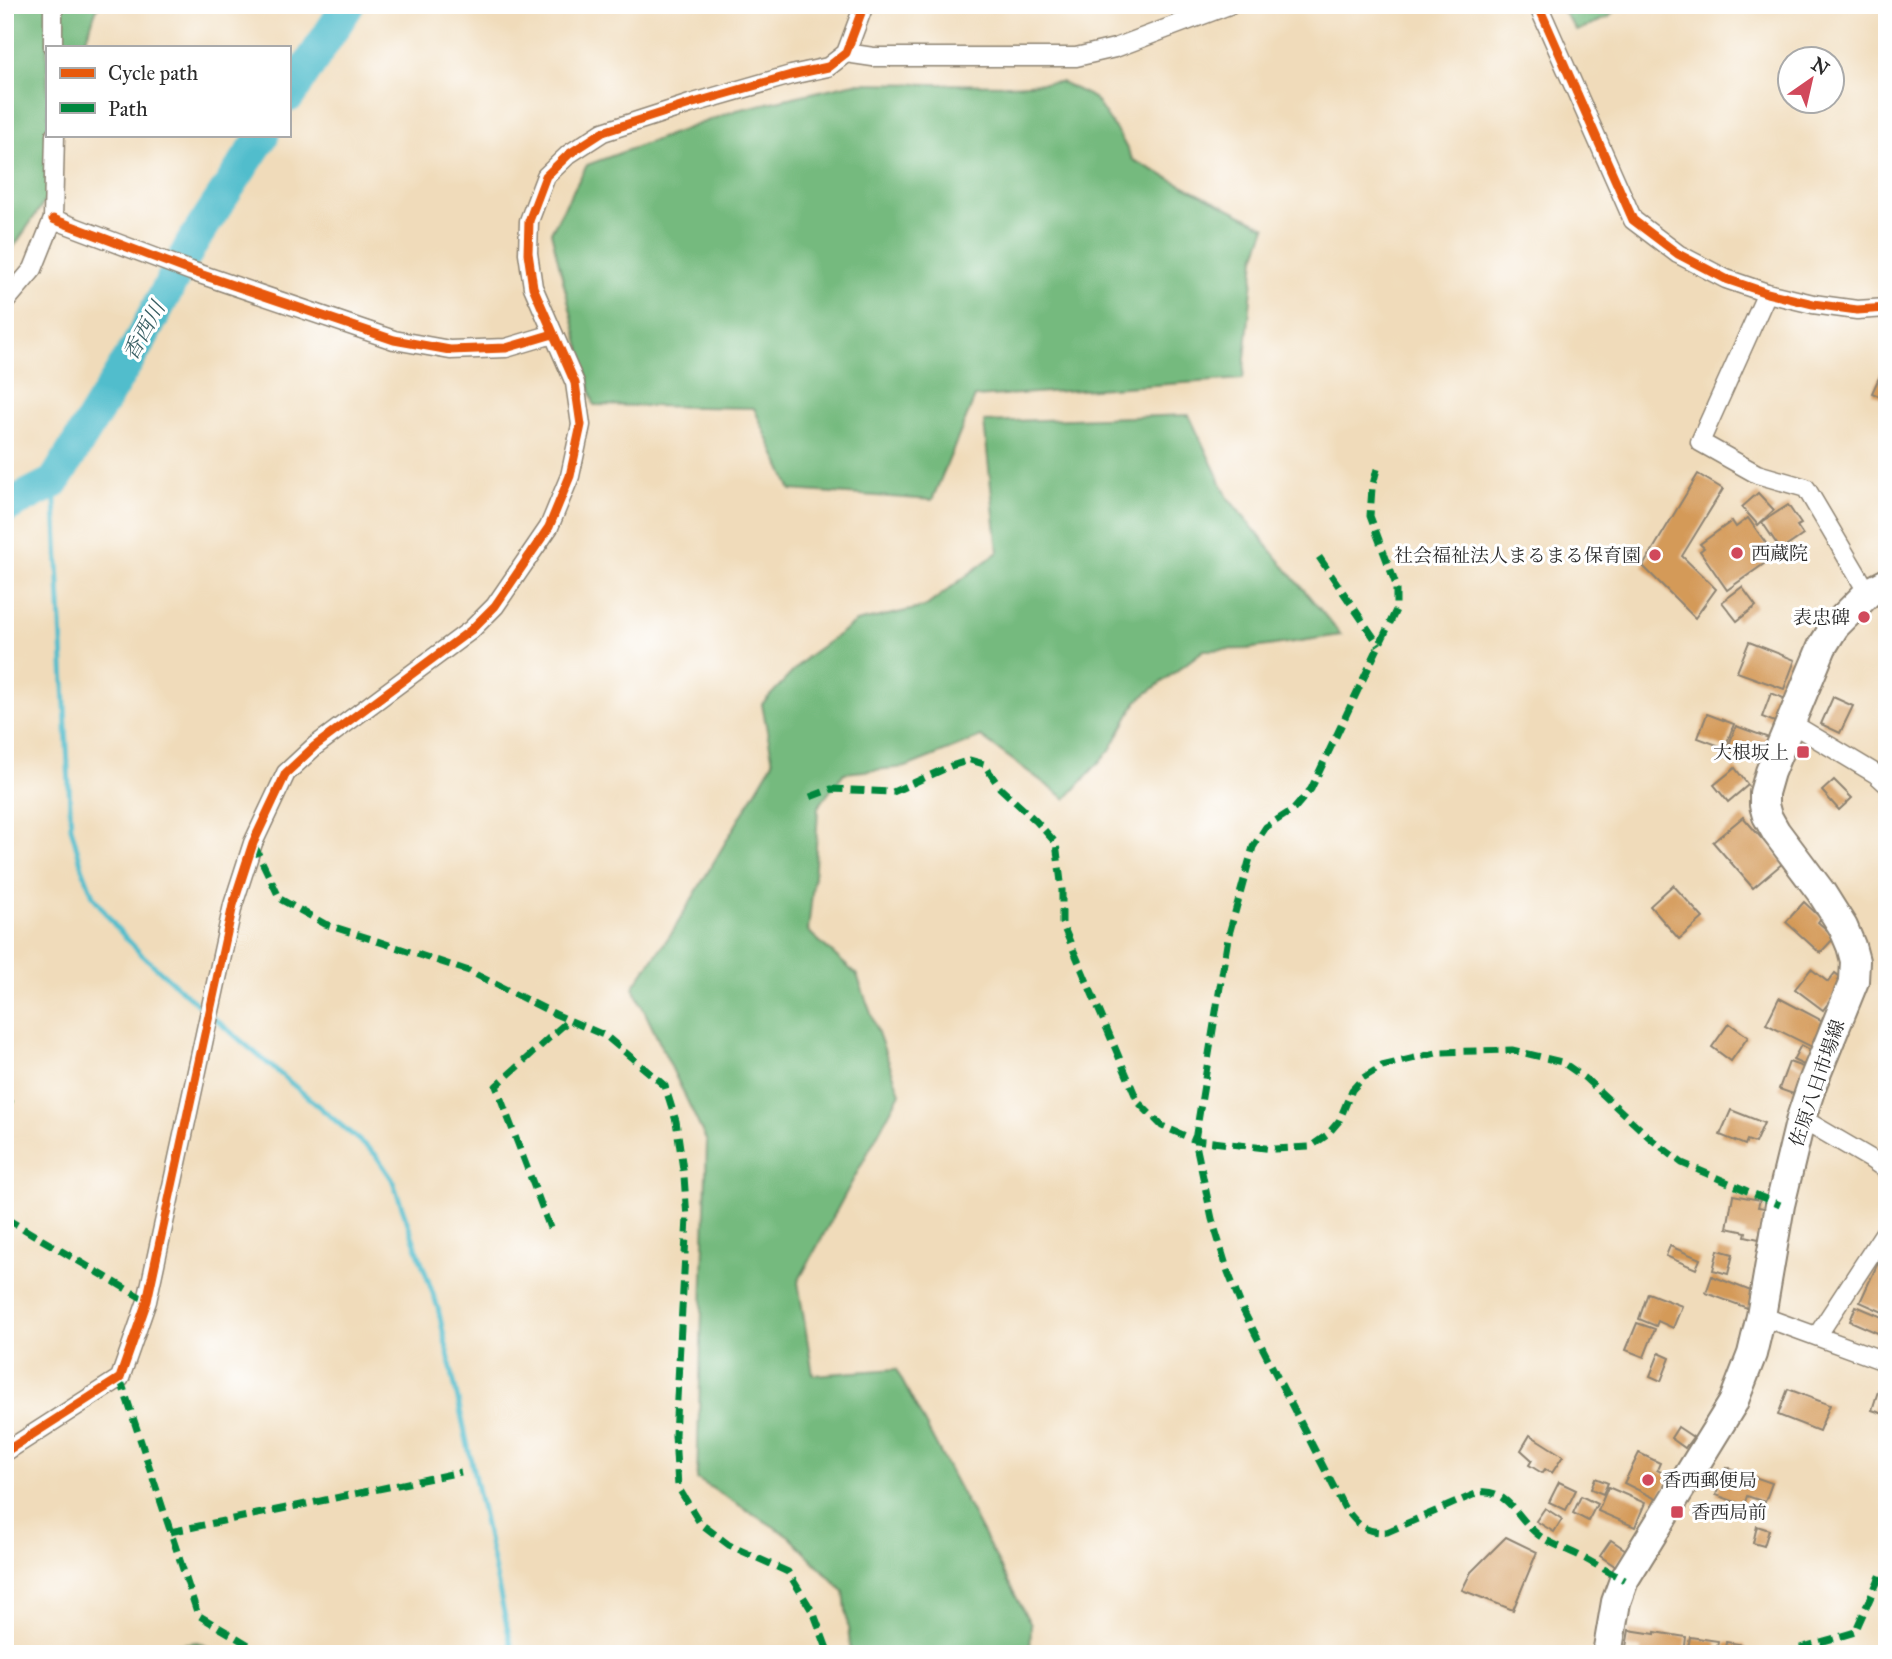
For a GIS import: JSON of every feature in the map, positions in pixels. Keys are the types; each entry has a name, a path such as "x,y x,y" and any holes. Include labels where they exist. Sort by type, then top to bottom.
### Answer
{"main road":[{"name":"佐原八日市場線","path":"1607,1654 1616,1602 1624,1580 1733,1403 1752,1354 1780,1205 1801,1118 1854,981 1855,961 1852,946 1843,927 1821,892 1776,832 1767,816 1763,793 1822,647 1835,626 1877,588"}],"street":[{"path":"53,5 53,46"},
{"path":"5,1452 120,1378 147,1301 233,905 253,843 286,773 315,746 471,630 495,606 549,527 570,476 581,425 575,383 533,287 528,253 529,221 546,176 569,154 603,132 690,104 828,67 846,52 864,5"},
{"path":"846,52 873,57 1076,57 1115,48 1229,5"},
{"path":"1538,5 1633,220 1678,254 1727,279 1767,293 1813,304 1857,310 1887,308"},
{"path":"5,302 33,269 53,219 55,136"},
{"path":"53,219 191,271 394,340 450,350 506,348 553,334"},
{"path":"1767,293 1700,442 1757,474 1806,488 1877,588"},
{"path":"1791,723 1876,774 1887,784"},
{"path":"1801,1118 1887,1170"},
{"path":"1816,1336 1887,1229"},
{"path":"1761,1316 1887,1362"}],"green space":[{"path":"5,5 98,5 83,46 46,46 49,195 5,260"},
{"path":"1558,5 1619,5 1609,17 1577,31"},
{"path":"1061,82 1094,98 1133,160 1266,227 1255,258 1243,379 975,397 932,500 791,490 754,408 594,405 551,232 587,165 737,110 855,83 1010,85"},
{"path":"1189,415 1228,498 1341,635 1247,649 1204,650 1137,701 1110,750 1066,799 981,737 906,767 844,773 818,807 808,931 857,975 900,1093 798,1282 813,1375 896,1369 1031,1625 1030,1654 851,1654 844,1592 789,1536 697,1479 707,1142 633,987 673,931 773,762 762,704 807,657 856,622 925,607 998,552 984,422"},
{"path":"197,1642 223,1654 107,1654"}],"building":[{"path":"1884,367 1887,369 1887,400 1872,393"},
{"path":"1698,474 1723,489 1682,556 1716,589 1695,618 1643,566"},
{"path":"1758,493 1774,510 1758,525 1742,507"},
{"path":"1788,505 1801,524 1797,526 1803,535 1781,550 1762,522"},
{"name":"西蔵院","path":"1748,518 1775,556 1727,590 1700,551 1704,548 1700,544 1732,521 1736,527"},
{"path":"1742,587 1756,606 1737,621 1722,602"},
{"path":"1749,642 1795,660 1784,689 1737,672"},
{"path":"1771,693 1791,701 1782,725 1762,717"},
{"path":"1833,697 1853,706 1840,733 1821,724"},
{"path":"1707,714 1734,724 1725,748 1698,738"},
{"path":"1736,726 1769,738 1760,762 1727,750"},
{"path":"1735,768 1748,785 1728,802 1714,785"},
{"path":"1834,780 1852,798 1839,810 1822,791"},
{"path":"1743,817 1783,863 1753,888 1713,842"},
{"path":"1673,885 1703,918 1679,939 1650,906"},
{"path":"1804,902 1821,918 1818,922 1835,937 1820,953 1786,922"},
{"path":"1811,969 1828,982 1835,973 1845,981 1823,1010 1795,989"},
{"path":"1779,998 1826,1024 1814,1048 1766,1024"},
{"path":"1729,1023 1748,1037 1731,1061 1712,1047"},
{"path":"1801,1045 1814,1052 1806,1066 1793,1060"},
{"path":"1789,1062 1806,1068 1796,1095 1779,1089"},
{"path":"1731,1110 1764,1123 1755,1143 1747,1140 1745,1145 1720,1135"},
{"path":"1733,1195 1760,1200 1758,1207 1765,1208 1759,1239 1745,1236 1746,1232 1727,1228"},
{"path":"1670,1246 1700,1259 1696,1269 1666,1256"},
{"path":"1718,1250 1733,1254 1728,1274 1713,1270"},
{"path":"1883,1252 1887,1253 1887,1314 1860,1302"},
{"path":"1712,1276 1756,1293 1750,1309 1706,1293"},
{"path":"1648,1293 1682,1306 1673,1328 1658,1321 1656,1326 1639,1319"},
{"path":"1856,1306 1887,1319 1882,1335 1850,1321"},
{"path":"1637,1323 1655,1329 1644,1357 1626,1350"},
{"path":"1659,1353 1670,1358 1661,1381 1650,1376"},
{"path":"1880,1385 1887,1387 1887,1415 1872,1410"},
{"path":"1788,1389 1830,1405 1819,1431 1778,1415"},
{"path":"1678,1427 1693,1437 1685,1448 1671,1438"},
{"path":"1530,1435 1563,1456 1552,1473 1545,1469 1542,1473 1529,1465 1532,1460 1521,1450"},
{"path":"1639,1453 1660,1463 1657,1470 1669,1476 1658,1500 1624,1483"},
{"path":"1726,1467 1772,1483 1765,1502 1747,1496 1744,1505 1716,1495"},
{"path":"1595,1478 1608,1483 1603,1494 1591,1489"},
{"path":"1559,1482 1576,1490 1566,1510 1549,1502"},
{"path":"1608,1487 1645,1503 1635,1527 1598,1511"},
{"path":"1581,1496 1597,1504 1588,1521 1573,1513"},
{"path":"1545,1508 1562,1519 1554,1532 1536,1521"},
{"path":"1757,1526 1769,1530 1764,1546 1753,1543"},
{"path":"1506,1537 1537,1552 1513,1610 1462,1590 1471,1572"},
{"path":"1611,1540 1626,1550 1615,1566 1600,1556"},
{"path":"1629,1630 1686,1637 1684,1654 1641,1654 1642,1650 1626,1647"},
{"path":"1690,1637 1718,1641 1716,1654 1687,1654"},
{"path":"1726,1642 1745,1645 1744,1654 1724,1654"}],"waterway":[{"name":"香西川","path":"290,94 348,5"},
{"name":"香西川","path":"5,507 54,482 140,341 192,243 262,136"},
{"path":"54,482 71,827 82,867 93,896 116,927 140,953 206,1012"},
{"path":"214,1018 375,1154 392,1179 438,1308 513,1654"}],"marked path":[{"path":"1377,469 1372,488 1370,516 1396,585 1396,610 1311,789 1294,809 1266,827 1253,847 1228,938 1195,1140 1212,1219 1243,1310 1344,1507 1357,1523 1372,1531 1387,1532 1480,1492 1489,1492 1505,1500 1541,1537 1624,1580"},
{"path":"1319,557 1379,645"},
{"path":"810,797 831,789 893,792 970,760 984,764 1000,788 1056,843 1062,890 1062,923 1138,1102 1162,1126 1195,1140 1274,1149 1310,1147 1327,1135 1339,1121 1352,1090 1363,1078 1382,1066 1440,1052 1512,1050 1562,1062 1585,1078 1651,1139 1682,1163 1780,1205"},
{"path":"253,843 280,899 325,924 469,971 606,1036 665,1086 676,1121 687,1218 675,1435 678,1487 700,1523 729,1545 788,1572 814,1614 829,1654"},
{"path":"550,1228 496,1086 569,1020"},
{"path":"5,1102 13,1104"},
{"path":"5,1218 147,1301"},
{"path":"120,1378 198,1615 264,1654"},
{"path":"170,1532 461,1472"},
{"path":"1780,1654 1855,1632 1881,1574"}],"cycle path":[{"path":"5,1452 120,1378 147,1301 233,905 253,843 286,773 315,746 471,630 495,606 549,527 570,476 581,425 575,383 533,287 528,253 529,221 546,176 569,154 603,132 690,104 828,67 846,53 864,5"},
{"path":"1538,5 1633,220 1678,254 1726,279 1767,293 1813,304 1857,310 1887,308"},
{"path":"53,219 191,271 394,340 450,350 506,348 553,334"}],"place":[{"name":"西蔵院","path":"1737,553"},
{"name":"社会福祉法人まるまる保育園","path":"1655,555"},
{"name":"表忠碑","path":"1864,617"},
{"name":"大根坂上","path":"1803,752"},
{"name":"香西郵便局","path":"1648,1480"},
{"name":"香西局前","path":"1677,1512"}]}
